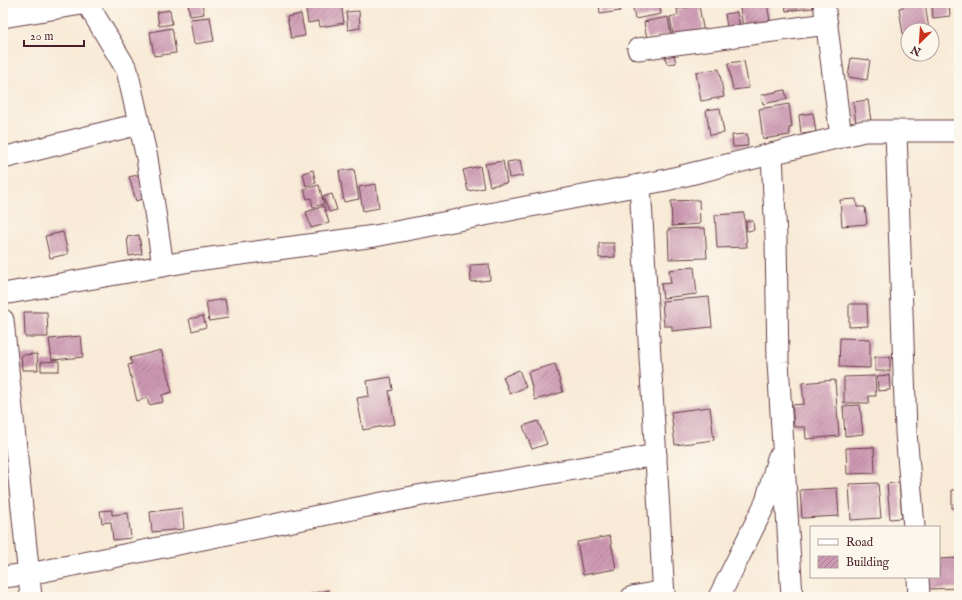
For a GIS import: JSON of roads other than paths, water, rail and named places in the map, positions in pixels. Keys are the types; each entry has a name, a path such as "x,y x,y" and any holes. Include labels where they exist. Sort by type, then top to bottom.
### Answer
{"street":[{"path":"3,17 48,6 88,3 127,70 147,158 163,266"},
{"path":"824,3 841,137"},
{"path":"638,49 827,24"},
{"path":"3,158 139,124"},
{"path":"3,294 163,266 374,236 640,184 864,131 959,130"},
{"path":"896,131 906,432 914,526"},
{"path":"772,154 776,238 778,362 792,597"},
{"path":"632,597 664,594 640,184"},
{"path":"3,320 9,437 31,597"},
{"path":"719,597 766,502 776,462 783,446"},
{"path":"3,577 29,574 416,496 656,455"},
{"path":"918,578 920,597"}]}
